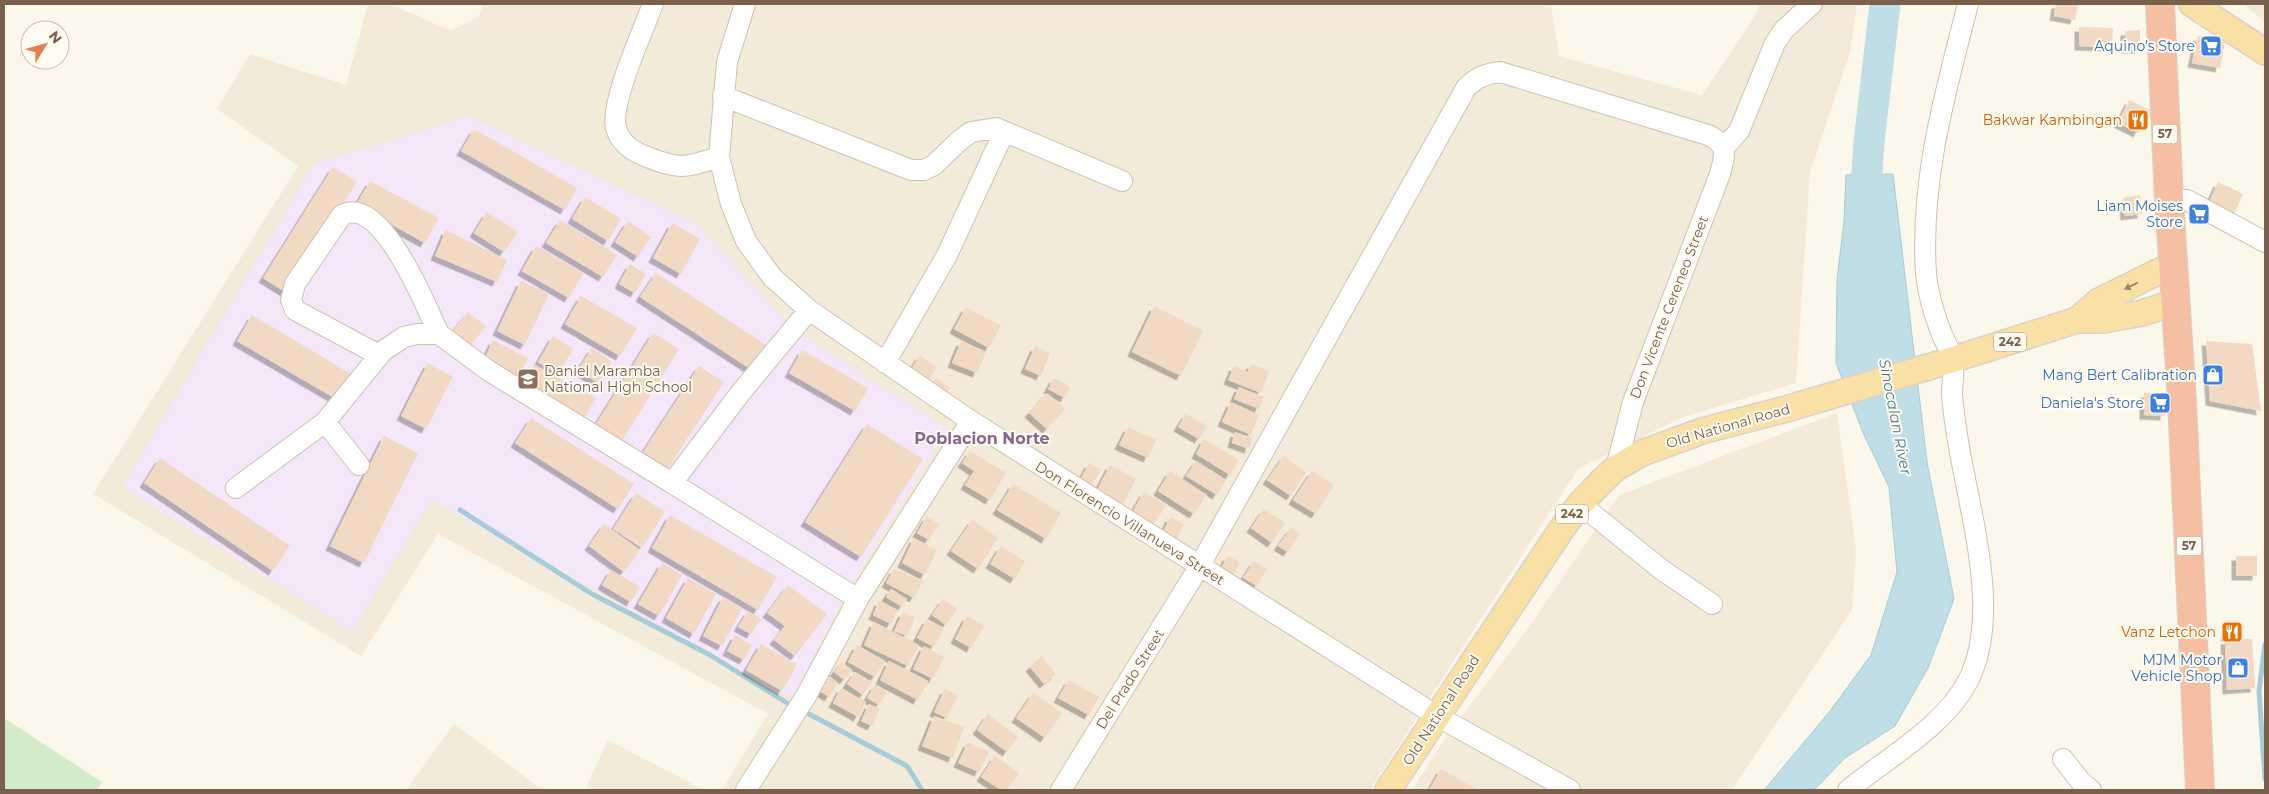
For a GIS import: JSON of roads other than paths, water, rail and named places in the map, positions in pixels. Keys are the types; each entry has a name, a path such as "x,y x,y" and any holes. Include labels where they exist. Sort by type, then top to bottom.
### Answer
{"highway":[{"name":"57","path":"2160,4 2200,790"}],"main road":[{"path":"2192,4 2265,52"},
{"name":"Old National Road","path":"2077,320 2099,302 2174,264"},
{"name":"Old National Road","path":"1388,790 1580,504 1616,468 1642,453 1702,431 1786,409 1947,362 2077,320 2104,320 2142,313 2176,302"}],"street":[{"path":"653,4 616,104 616,128 624,143 633,152 669,166 682,167 719,157"},
{"name":"Don Florencio Villanueva Street","path":"745,4 727,62 719,157 731,204 746,241 772,277 809,310 971,421 1437,716 1570,790"},
{"path":"1724,148 1739,131 1775,43 1784,30 1812,4"},
{"path":"1848,790 1917,737 1951,706 1968,680 1977,657 1984,617 1982,582 1955,427 1947,362 1926,275 1926,208 1935,135 1968,4"},
{"name":"Del Prado Street","path":"1061,790 1200,567 1466,88 1475,79 1485,74 1500,72 1708,135 1718,140 1724,148"},
{"path":"723,96 911,170 924,170 934,165 971,132 996,128 1122,181"},
{"path":"885,363 947,255 1004,132"},
{"name":"Don Vicente Cereneo Street","path":"1616,468 1633,402 1720,174 1725,157 1724,148"},
{"path":"2169,199 2187,200 2265,242"},
{"path":"379,355 295,310 291,300 295,284 342,215 350,211 361,213 379,226 392,242 439,334 489,370 858,599"},
{"path":"672,483 742,391 809,310"},
{"path":"236,488 325,422 379,355 404,337 416,334 439,334"},
{"path":"746,790 806,696 858,599 971,421"},
{"path":"325,422 359,465"},
{"path":"1580,504 1662,570 1712,604"},
{"path":"2063,759 2081,782 2091,790"}],"water":[{"path":"1893,174 1927,462 1954,599 1928,668 1895,726 1845,758 1814,790 1764,790 1830,711 1871,655 1897,572 1889,487 1864,435 1836,363 1837,280 1844,221 1846,175"}],"waterway":[{"name":"Sinocalan River","path":"1864,216 1869,142 1885,4"},
{"path":"460,510 592,594 710,655 792,706"},
{"path":"2265,644 2259,691 2265,779"},
{"path":"809,714 907,766 922,790"}],"place":[{"name":"Aquino's Store","path":"2211,46"},
{"name":"Bakwar Kambingan","path":"2138,120"},
{"name":"Liam Moises Store","path":"2199,214"},
{"name":"Mang Bert Calibration","path":"2213,375"},
{"name":"Daniel Maramba National High School","path":"528,379"},
{"name":"Daniela's Store","path":"2160,403"},
{"name":"Vanz Letchon","path":"2232,632"},
{"name":"MJM Motor Vehicle Shop","path":"2238,668"}],"district":[{"name":"Poblacion Norte","path":"982,438"}]}
